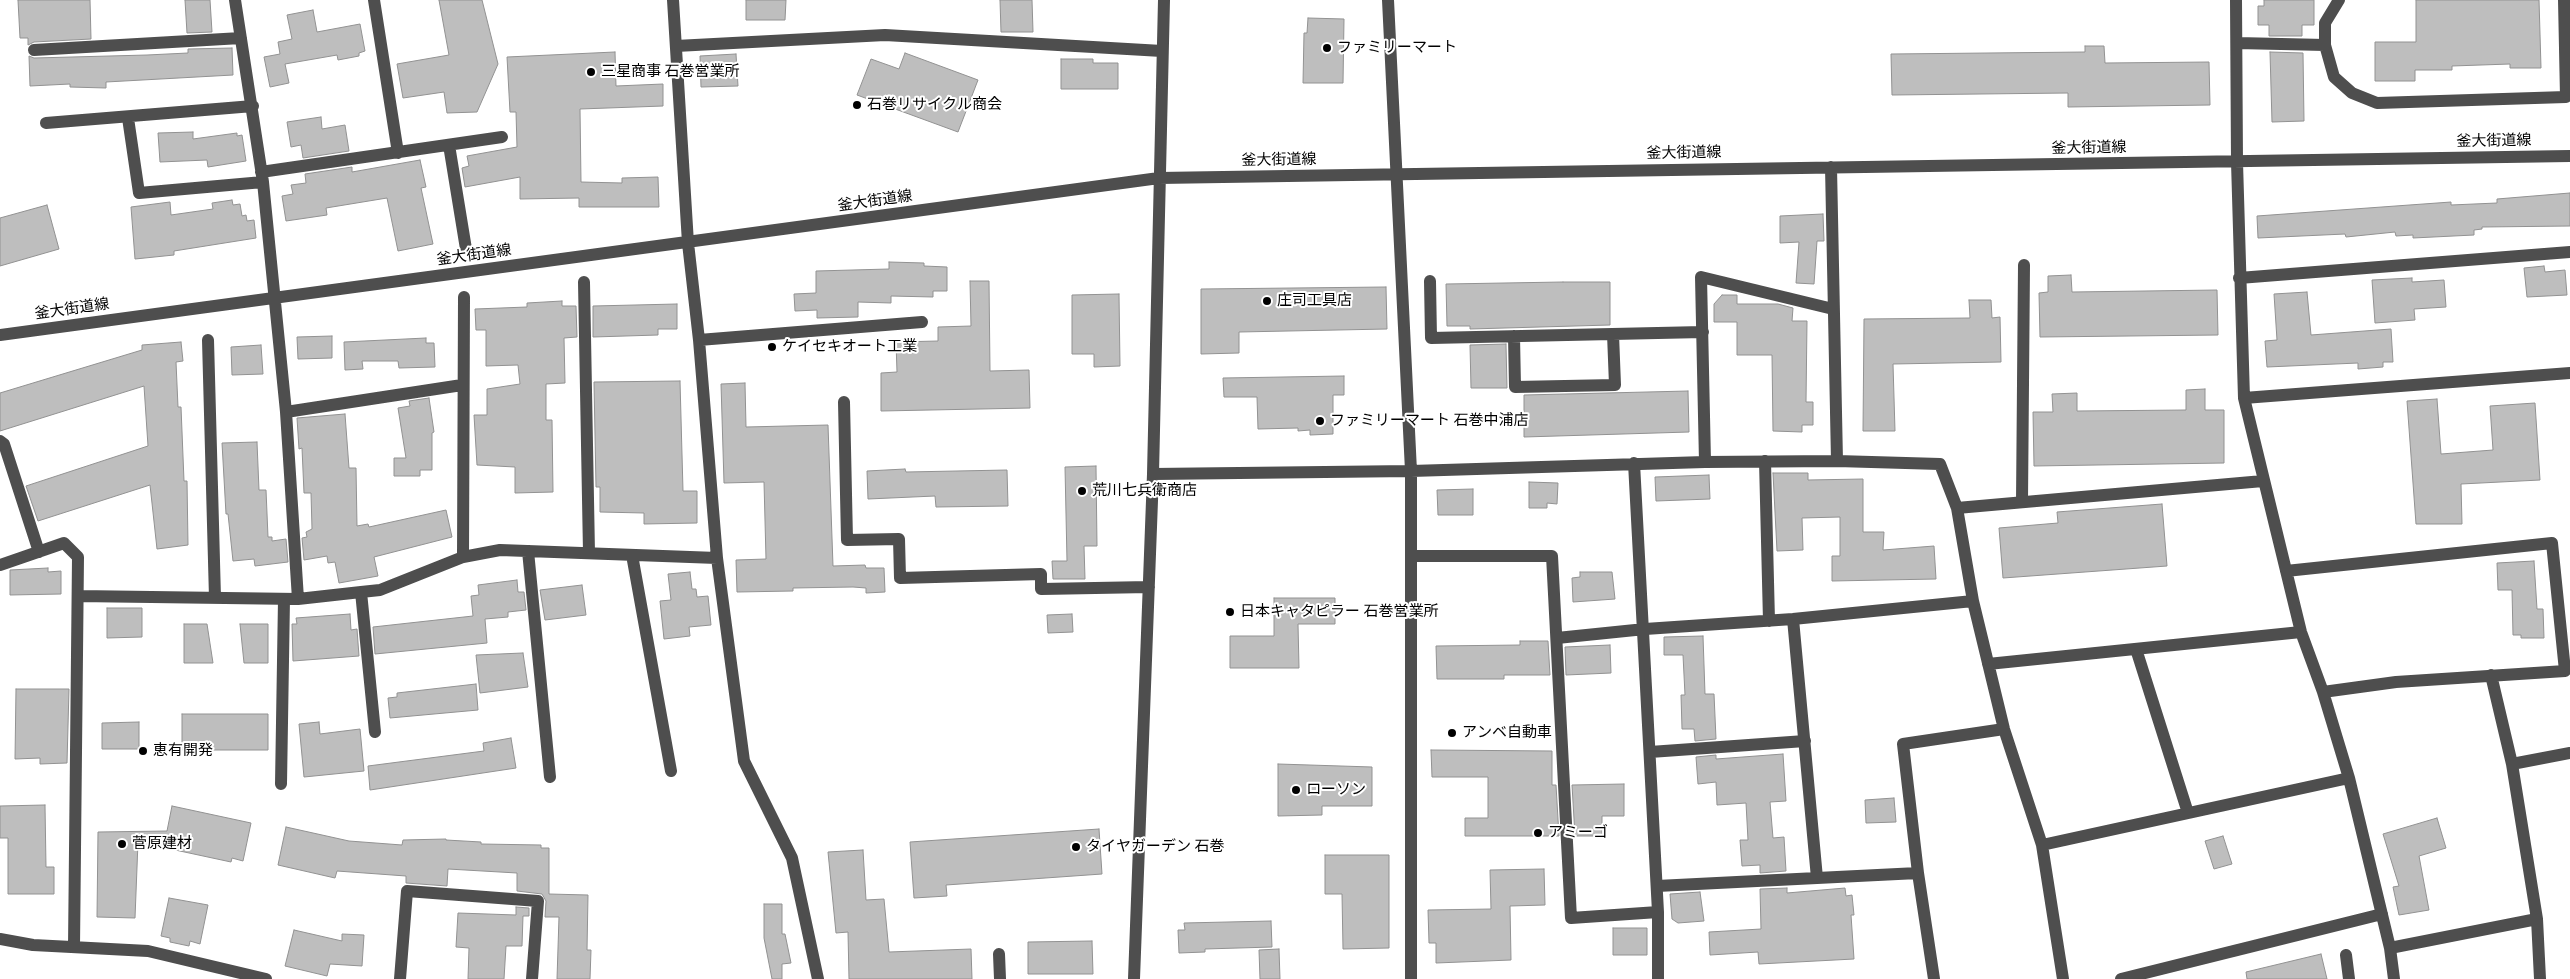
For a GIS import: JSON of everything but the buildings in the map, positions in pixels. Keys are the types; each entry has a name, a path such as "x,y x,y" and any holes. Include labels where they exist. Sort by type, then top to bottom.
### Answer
{"street":[{"path":"235,0 253,106 262,177 286,412 298,599"},
{"path":"374,0 398,153"},
{"path":"673,0 688,243 699,340 717,558 744,761 792,858 818,979"},
{"path":"1134,979 1153,474 1164,0"},
{"path":"1388,0 1398,174 1411,471 1411,979"},
{"path":"2236,0 2239,278 2244,398 2263,481 2302,632 2323,692 2349,778 2390,948 2394,979"},
{"path":"2339,0 2325,23 2325,45 2334,77 2352,93 2377,103 2568,97 2564,0"},
{"path":"676,46 886,35 1162,51"},
{"path":"34,50 241,38"},
{"path":"2237,43 2325,45"},
{"path":"46,123 128,118 253,106"},
{"path":"128,118 139,192 262,177 502,137"},
{"path":"449,145 466,249"},
{"name":"釜大街道線","path":"0,335 1159,178 2570,156"},
{"path":"1831,167 1836,461"},
{"path":"2239,278 2570,252"},
{"path":"2022,502 2024,265"},
{"path":"1705,462 1701,277 1833,309"},
{"path":"1430,281 1431,338 1702,332"},
{"path":"584,282 588,553"},
{"path":"463,557 462,385 464,297"},
{"path":"699,340 922,322"},
{"path":"1514,336 1515,387 1614,385 1613,334"},
{"path":"208,340 215,598"},
{"path":"2244,398 2570,373"},
{"path":"286,412 462,385"},
{"path":"844,402 847,540 899,539 900,578 1041,574 1041,589 1149,587"},
{"path":"0,441 4,444 39,552"},
{"path":"1153,474 1411,471 1634,463 1765,461 1940,464 1957,508 1973,601 2004,729 2042,845 2063,979"},
{"path":"1765,461 1769,621"},
{"path":"1634,463 1635,515 1645,629 1657,886 1658,979"},
{"path":"1957,508 2263,481"},
{"path":"2286,571 2552,543 2565,671 2396,682 2323,692"},
{"path":"0,565 64,544 78,557 74,948"},
{"path":"78,596 298,599 380,590 463,557 500,550 717,558"},
{"path":"528,551 550,777"},
{"path":"632,555 671,771"},
{"path":"1411,556 1552,556 1571,918 1658,912"},
{"path":"361,592 374,732"},
{"path":"281,784 284,599"},
{"path":"1557,638 1645,629 1793,619 1973,601"},
{"path":"1793,619 1817,878"},
{"path":"1988,664 2302,632"},
{"path":"2136,648 2188,813"},
{"path":"2491,676 2512,764 2537,919 2540,979"},
{"path":"1934,979 1918,873 1903,744 2004,729"},
{"path":"1650,752 1805,742"},
{"path":"2512,764 2570,753"},
{"path":"2042,845 2349,778"},
{"path":"1657,886 1918,873"},
{"path":"400,979 407,891 538,901 532,979"},
{"path":"2121,979 2382,914"},
{"path":"2390,948 2537,919"},
{"path":"0,939 32,945 148,951 260,978"},
{"path":"999,954 1000,979"},
{"path":"2346,955 2349,979"}],"place":[{"name":"ファミリーマート","path":"1327,48"},
{"name":"三星商事 石巻営業所","path":"591,72"},
{"name":"石巻リサイクル商会","path":"857,105"},
{"name":"庄司工具店","path":"1267,301"},
{"name":"ケイセキオート工業","path":"772,347"},
{"name":"ファミリーマート 石巻中浦店","path":"1320,421"},
{"name":"荒川七兵衛商店","path":"1082,491"},
{"name":"日本キャタピラー 石巻営業所","path":"1230,612"},
{"name":"アンベ自動車","path":"1452,733"},
{"name":"恵有開発","path":"143,751"},
{"name":"ローソン","path":"1296,790"},
{"name":"アミーゴ","path":"1538,833"},
{"name":"菅原建材","path":"122,844"},
{"name":"タイヤガーデン 石巻","path":"1076,847"}]}
